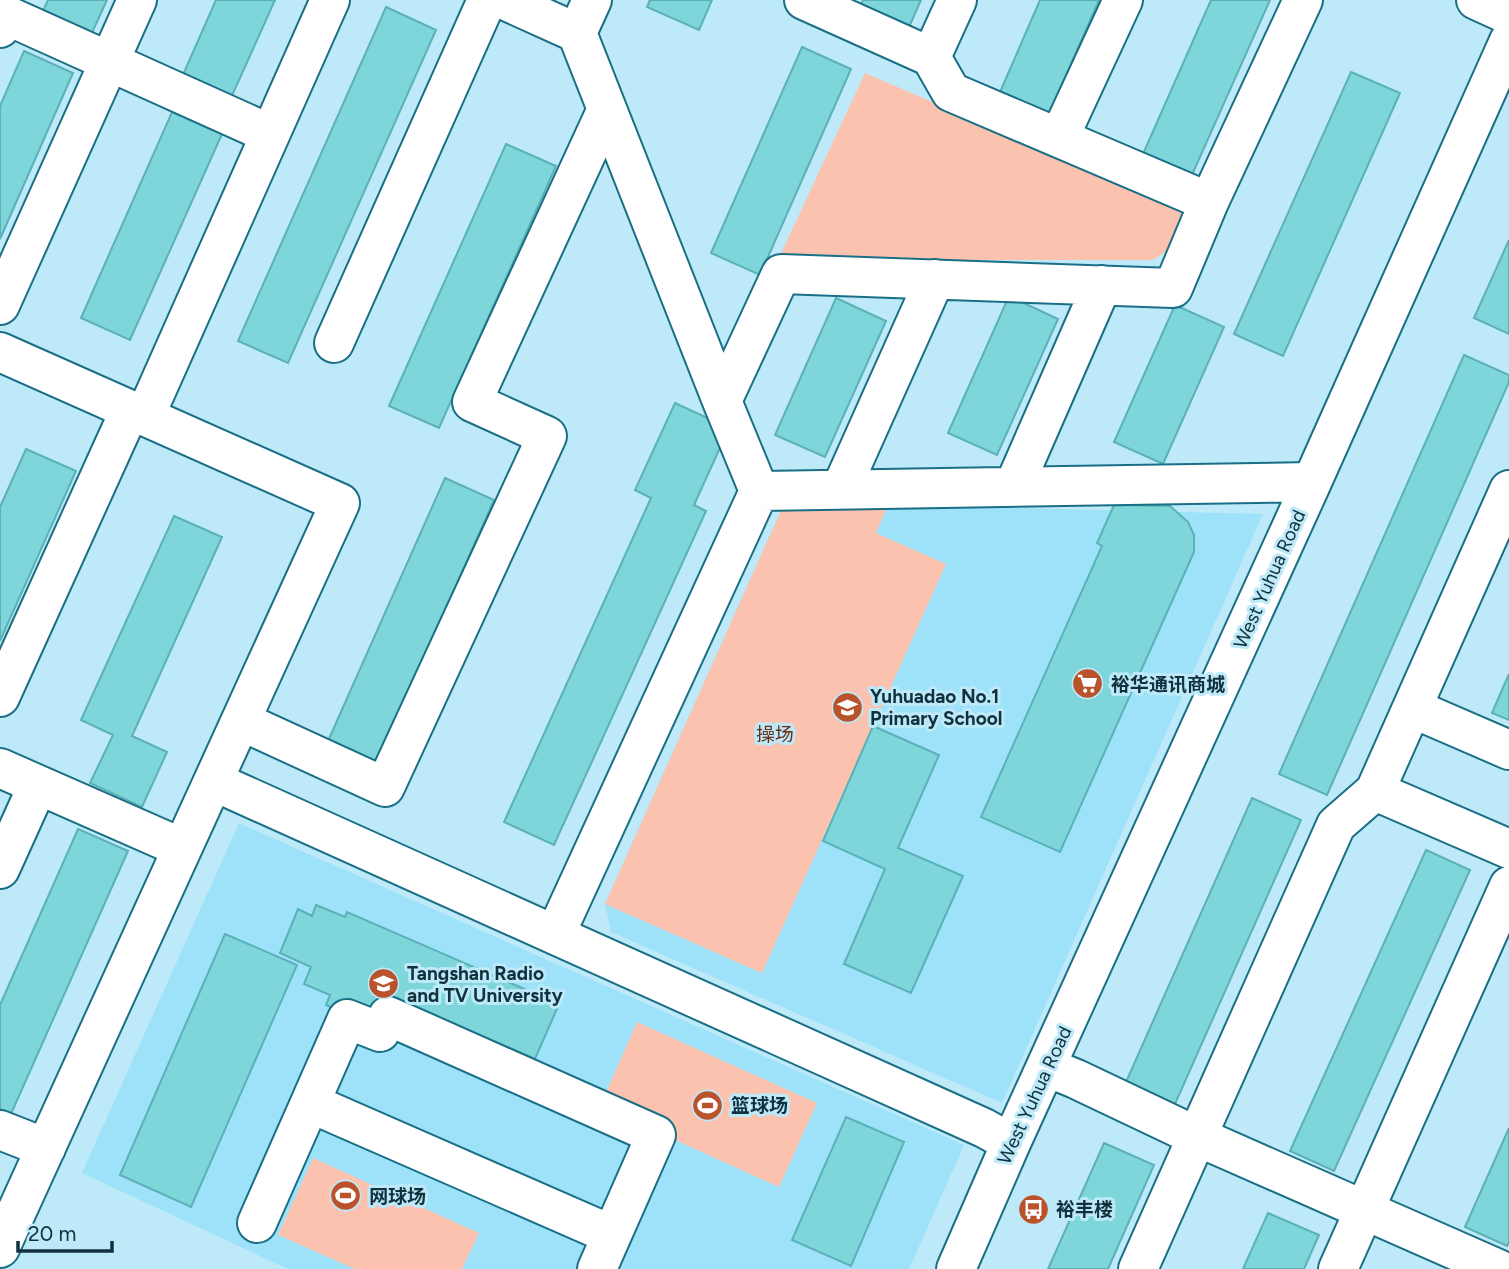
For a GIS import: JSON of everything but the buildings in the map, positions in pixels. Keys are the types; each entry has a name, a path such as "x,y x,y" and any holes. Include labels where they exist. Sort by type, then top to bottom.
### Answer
{"street":[{"path":"0,305 137,0"},
{"path":"0,697 270,134 330,0"},
{"path":"334,343 487,0"},
{"path":"504,0 585,16 607,109 759,491 555,936"},
{"path":"804,0 931,57 951,92 1209,202"},
{"path":"931,57 957,0"},
{"path":"1059,138 1123,0"},
{"path":"722,401 781,274 1173,288 1209,202 1303,0"},
{"path":"1476,0 1509,15"},
{"path":"6,14 270,134"},
{"name":"West Yuhua Road","path":"956,1269 1509,41"},
{"path":"241,721 385,787 547,436 472,402 607,109"},
{"path":"841,489 935,279"},
{"path":"1014,486 1102,285"},
{"path":"0,352 340,503 0,1248"},
{"path":"759,491 1312,482"},
{"path":"1138,1269 1336,825 1375,791 1509,491"},
{"path":"1412,708 1509,750"},
{"path":"0,768 182,849"},
{"path":"213,781 984,1128 1011,1143"},
{"path":"0,869 38,785"},
{"path":"1375,791 1509,849"},
{"path":"1338,1269 1509,886"},
{"path":"257,1223 347,1019 380,1032 388,1016 656,1135 604,1252 310,1103"},
{"path":"1047,1067 1498,1269"},
{"path":"0,1130 46,1148"}],"shaded area":[{"name":"Yuhuadao No.1 Primary School","path":"888,505 1263,514 1002,1103 611,932 605,904 783,506"},
{"name":"Tangshan Radio and TV University","path":"239,823 964,1145 909,1269 288,1269 82,1173"}],"green space":[{"path":"865,73 1182,210 1182,241 1153,260 778,260"},
{"name":"操场","path":"888,505 876,533 946,564 762,973 605,904 783,506"},
{"name":"篮球场","path":"637,1022 817,1103 779,1187 600,1106"},
{"name":"网球场","path":"313,1158 479,1233 462,1269 355,1269 278,1235"}],"place":[{"name":"裕华通讯商城","path":"1088,684"},
{"name":"Yuhuadao No.1 Primary School","path":"847,707"},
{"name":"Tangshan Radio and TV University","path":"384,984"},
{"name":"篮球场","path":"708,1105"},
{"name":"网球场","path":"346,1196"},
{"name":"裕丰楼","path":"1033,1209"}]}
